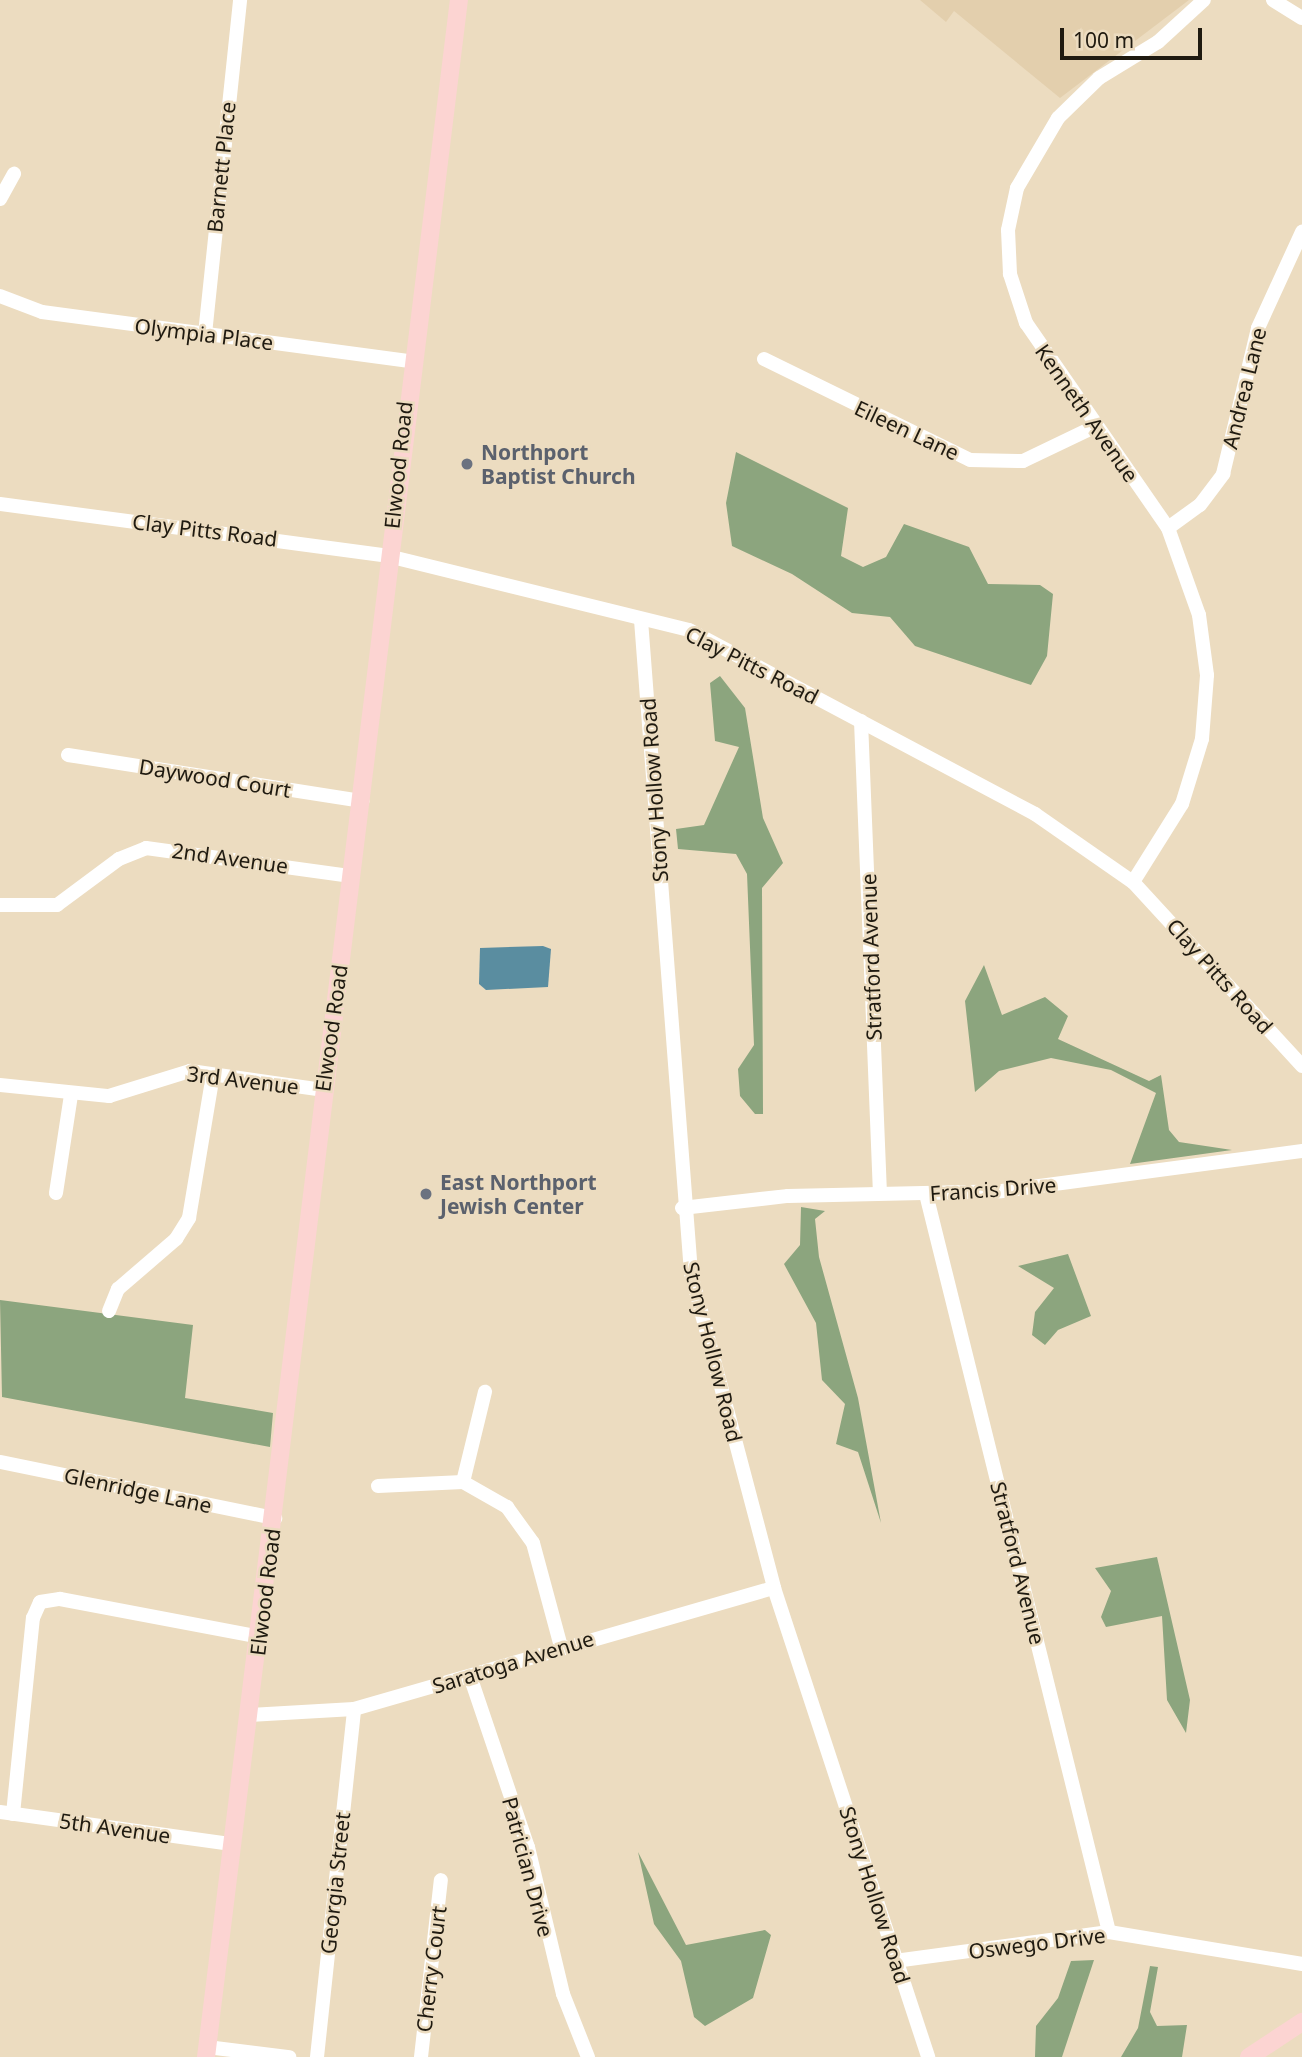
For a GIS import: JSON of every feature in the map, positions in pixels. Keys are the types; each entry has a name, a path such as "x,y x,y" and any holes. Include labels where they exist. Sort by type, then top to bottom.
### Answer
{"main road":[{"name":"Elwood Road","path":"206,2052 230,1844 261,1637 323,1090 362,801 410,362 459,0"},
{"path":"1249,2057 1302,2022"}],"street":[{"name":"Barnett Place","path":"205,334 240,0"},
{"name":"Kenneth Avenue","path":"1133,882 1182,804 1206,704 1199,615 1168,528 1039,346 1016,300 1007,253 1011,210 1058,118 1099,78 1158,43 1204,0"},
{"path":"1273,0 1302,18"},
{"path":"0,199 14,174"},
{"name":"Andrea Lane","path":"1168,528 1200,505 1223,474 1258,328 1302,232"},
{"name":"Olympia Place","path":"0,296 42,312 410,362"},
{"name":"Eileen Lane","path":"764,359 970,460 1023,461 1094,427"},
{"name":"Clay Pitts Road","path":"0,504 388,556 689,630 1035,814 1133,882 1302,1066"},
{"name":"Stony Hollow Road","path":"641,620 682,1208 700,1309 774,1588 928,2057"},
{"name":"Stratford Avenue","path":"862,721 880,1193"},
{"name":"Daywood Court","path":"68,755 362,801"},
{"name":"2nd Avenue","path":"0,905 57,905 119,859 146,848 351,876"},
{"name":"3rd Avenue","path":"0,1085 71,1095 109,1096 169,1072 213,1074 323,1090"},
{"path":"109,1311 118,1289 176,1239 189,1218 213,1074"},
{"path":"56,1193 71,1095"},
{"name":"Francis Drive","path":"682,1208 880,1193 926,1194 1059,1185 1302,1151"},
{"name":"Stratford Avenue","path":"926,1194 1110,1932"},
{"path":"463,1482 485,1392"},
{"name":"Glenridge Lane","path":"1,1462 275,1518"},
{"path":"378,1486 463,1482 507,1507 533,1543 561,1647"},
{"name":"Saratoga Avenue","path":"248,1715 354,1709 561,1647 774,1588"},
{"path":"6,1813 33,1618 40,1602 60,1599 261,1637"},
{"name":"Patrician Drive","path":"470,1676 528,1847 562,1994 588,2057"},
{"name":"Georgia Street","path":"317,2057 354,1709"},
{"name":"5th Avenue","path":"6,1813 230,1844"},
{"name":"Cherry Court","path":"421,2057 441,1880"},
{"name":"Oswego Drive","path":"895,1961 1110,1932 1302,1964"},
{"path":"206,2052 289,2057"}],"shaded area":[{"path":"920,0 1189,0 1060,98 954,11 946,22"}],"green space":[{"path":"736,452 848,508 841,556 863,567 886,557 904,524 969,547 988,584 1040,585 1053,594 1047,656 1031,685 915,646 890,617 852,613 792,574 732,546 726,503"},
{"path":"720,676 745,708 763,818 783,863 762,888 763,1114 755,1114 740,1096 738,1069 754,1045 747,874 736,854 678,849 676,829 704,825 739,747 715,741 710,683"},
{"path":"984,965 1002,1015 1045,997 1068,1016 1058,1039 1149,1081 1161,1075 1169,1130 1179,1142 1232,1150 1130,1164 1156,1093 1111,1070 1051,1058 999,1071 975,1092 965,1001"},
{"path":"801,1207 825,1211 815,1219 819,1257 858,1398 881,1523 858,1452 836,1444 845,1404 822,1380 816,1323 784,1264 800,1245"},
{"path":"1068,1254 1091,1316 1058,1330 1045,1345 1032,1335 1035,1312 1054,1288 1018,1266"},
{"path":"0,1300 193,1325 185,1398 273,1413 270,1447 2,1397"},
{"path":"1157,1557 1190,1700 1186,1733 1167,1700 1162,1616 1106,1627 1101,1617 1111,1591 1095,1568"},
{"path":"638,1852 686,1945 765,1930 771,1935 753,1998 705,2026 694,2017 681,1961 654,1924"},
{"path":"1094,1960 1062,2057 1035,2057 1036,2026 1058,1998 1071,1961"},
{"path":"1150,1966 1158,1967 1150,2012 1157,2026 1187,2025 1182,2057 1121,2057 1138,2028"}],"water":[{"path":"543,946 551,949 548,987 486,990 479,984 480,948"}],"place":[{"name":"Northport Baptist Church","path":"467,464"},
{"name":"East Northport Jewish Center","path":"426,1194"}]}
